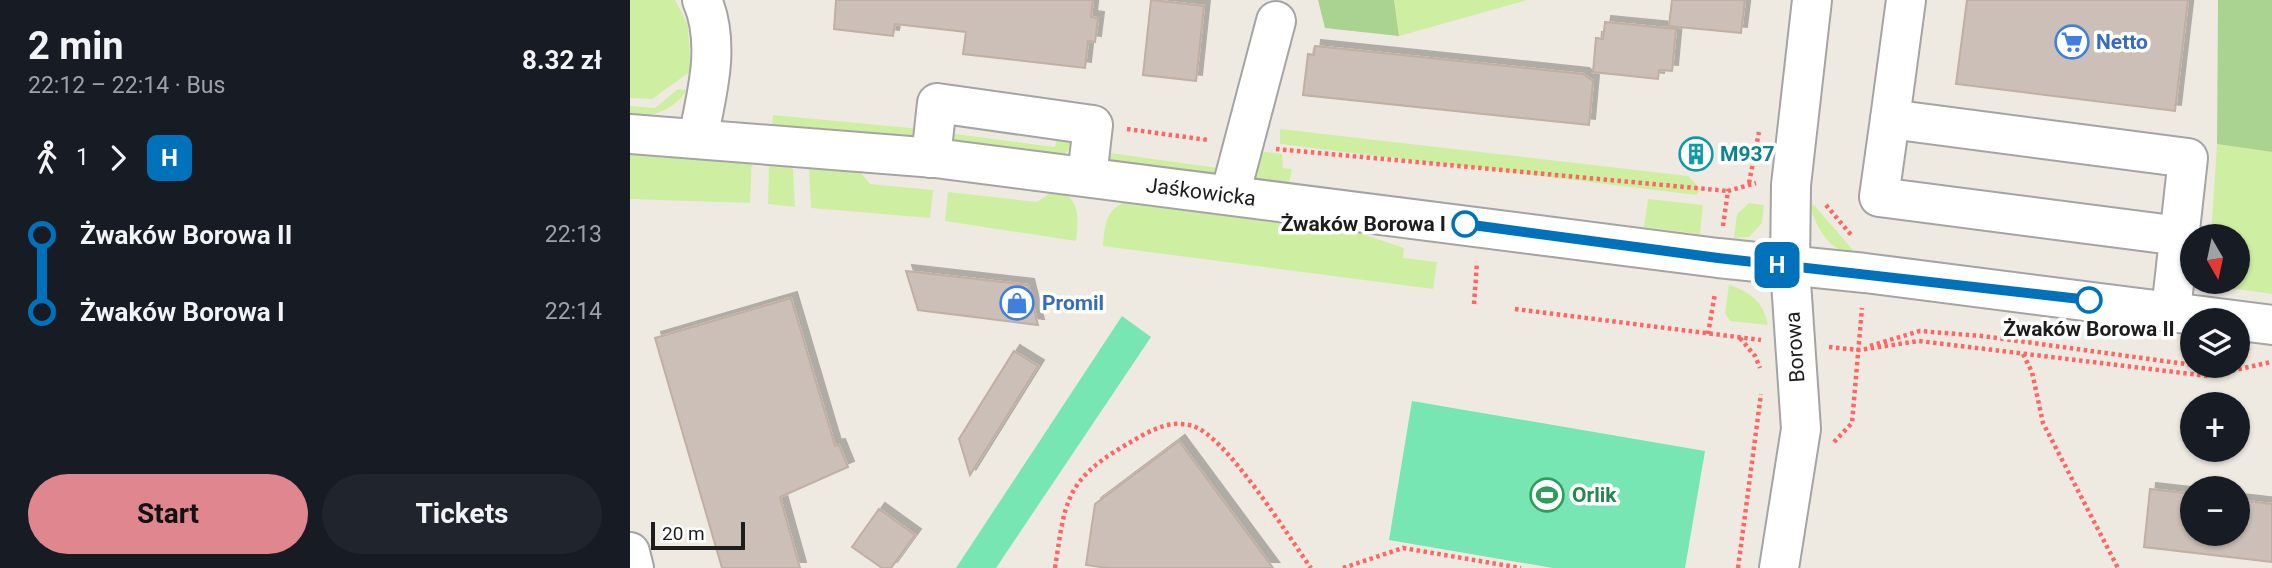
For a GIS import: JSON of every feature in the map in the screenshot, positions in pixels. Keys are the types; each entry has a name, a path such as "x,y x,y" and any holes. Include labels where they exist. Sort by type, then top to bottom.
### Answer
{"street":[{"path":"698,138 712,67 708,15 702,0"},
{"name":"Borowa","path":"1779,568 1801,429 1790,267 1791,184 1812,0"},
{"path":"1906,0 1879,197 2180,236 2171,311"},
{"path":"1230,195 1276,20"},
{"path":"931,158 937,103 1093,125 1087,177"},
{"path":"1890,119 2188,158 2181,224"},
{"name":"Jaśkowicka","path":"630,134 931,158 2272,325"},
{"path":"630,552 634,568"}],"path":[{"path":"1093,125 1244,145 1728,191 1749,183 1760,183"},
{"path":"1722,229 1728,191"},
{"path":"1824,195 1825,204 1855,240"},
{"path":"1466,261 1478,262 1474,304"},
{"path":"1708,334 1716,283"},
{"path":"1859,350 1863,302"},
{"path":"1515,310 1769,341"},
{"path":"1859,350 1897,335 1920,331 1982,336 2180,363"},
{"path":"1739,338 1755,356 1762,377"},
{"path":"1859,350 1919,341 2208,376 2272,362"},
{"path":"2022,354 2032,372 2043,423 2118,568"},
{"path":"1738,568 1763,384"},
{"path":"1055,568 1066,505 1081,477 1115,451 1168,424 1195,426 1212,438 1233,461 1311,568"},
{"path":"1343,568 1403,548 1521,568"}],"green space":[{"path":"630,0 675,0 688,25 691,71 652,99 630,98"},
{"path":"1318,0 1394,0 1399,36 1325,28"},
{"path":"1394,0 1528,0 1399,36"},
{"path":"2218,0 2272,0 2272,152 2217,144"},
{"path":"678,89 687,90 676,103 663,111 630,116 630,106 655,108"},
{"path":"773,115 921,129 912,138 772,125"},
{"path":"955,118 955,134 1055,147 1059,131 1072,137 1068,151 1061,156 952,143 948,119"},
{"path":"1280,129 1688,176 1701,189 1696,195 1280,144"},
{"path":"2217,144 2272,152 2272,294 2250,291 2250,224 2212,224"},
{"path":"1252,150 1282,154 1283,168 1292,169 1289,183 1252,179"},
{"path":"1096,151 1225,169 1216,175 1105,162"},
{"path":"630,152 752,159 750,203 630,199"},
{"path":"769,160 789,162 793,169 795,207 768,204"},
{"path":"813,164 856,167 870,184 933,190 930,218 811,208 809,170"},
{"path":"1053,191 1062,193 1073,202 1078,224 1076,241 945,221 948,192 1037,202"},
{"path":"1648,199 1703,205 1700,234 1644,227"},
{"path":"1129,200 1333,224 1404,248 1403,258 1437,262 1433,289 1103,246 1108,218 1115,208"},
{"path":"1749,203 1764,205 1762,223 1749,237 1734,238 1737,214"},
{"path":"1814,205 1853,250 1853,255 1837,248 1825,237 1810,206"},
{"path":"1729,285 1755,299 1763,310 1768,325 1730,321 1725,313"},
{"path":"1122,316 1151,337 996,568 956,568"},
{"name":"Orlik","path":"1412,401 1705,451 1685,568 1553,568 1389,540"}],"building":[{"path":"836,0 1093,0 1091,17 1098,18 1095,42 1088,41 1085,68 963,54 966,32 895,24 893,36 834,29"},
{"path":"1151,0 1204,6 1196,81 1143,75"},
{"path":"1672,0 1745,0 1741,33 1669,26"},
{"name":"Netto","path":"1967,0 2188,0 2175,111 1956,84"},
{"path":"1605,22 1676,29 1672,71 1659,70 1658,79 1593,72 1596,38 1603,39"},
{"path":"1315,46 1583,74 1593,81 1589,125 1303,95 1308,54 1314,55"},
{"path":"906,271 1028,285 1038,325 918,310"},
{"path":"791,298 835,446 839,445 848,467 780,497 800,568 722,568 655,338"},
{"path":"1014,351 1038,366 970,475 959,439"},
{"path":"1179,441 1273,568 1107,568 1086,565 1095,504"},
{"path":"2150,489 2180,492 2180,546 2250,546 2250,501 2272,504 2272,562 2144,547"},
{"path":"879,509 915,535 891,568 882,568 852,547"}],"bus line":[{"name":"H","path":"1465,224 1790,267 1864,273 2089,300"}],"place":[{"name":"Netto","path":"2072,42"},
{"name":"M937","path":"1696,154"},
{"name":"Żwaków Borowa I","path":"1465,224"},
{"name":"Żwaków Borowa II","path":"2089,300"},
{"name":"Promil","path":"1017,303"},
{"name":"Orlik","path":"1547,495"}]}
